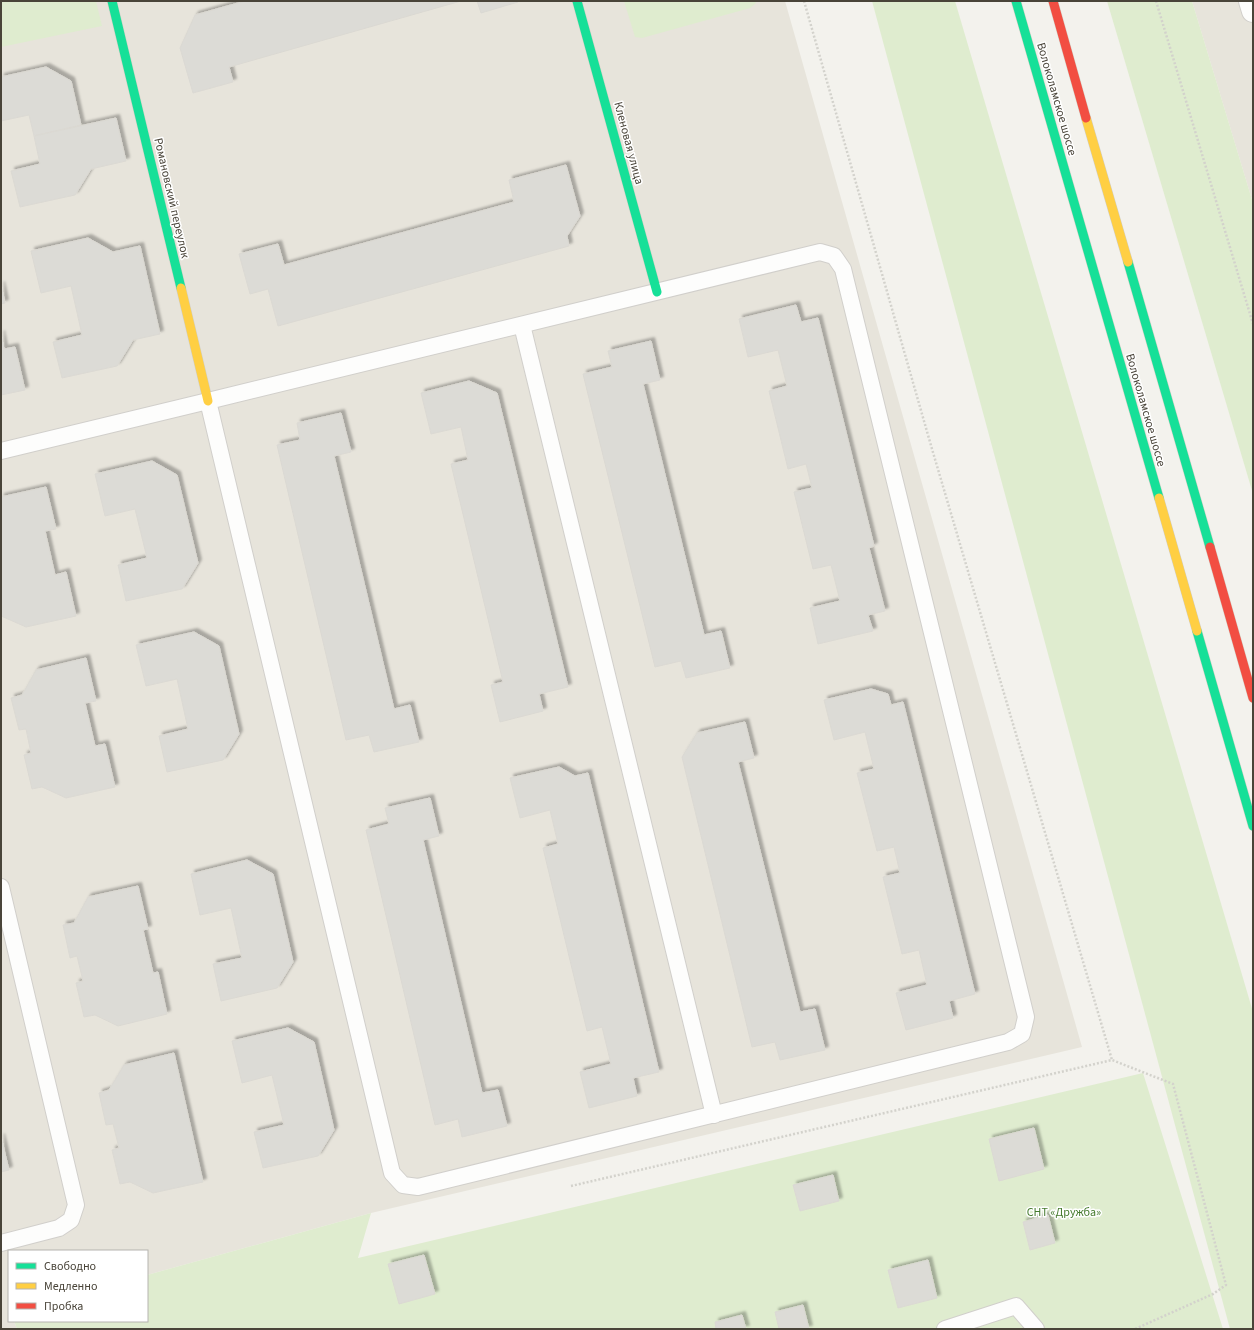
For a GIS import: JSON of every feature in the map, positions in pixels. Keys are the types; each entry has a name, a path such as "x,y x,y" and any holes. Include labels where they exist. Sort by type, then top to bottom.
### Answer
{"main road":[{"name":"Романовский переулок","path":"112,1 208,401"},
{"name":"Кленовая улица","path":"577,1 657,292"},
{"name":"Волоколамское шоссе","path":"1016,1 1253,826"},
{"name":"Волоколамское шоссе","path":"1053,1 1253,698"}],"street":[{"path":"1250,1 1253,11"}],"lane":[{"path":"1,452 208,401 820,252 834,256 843,269 1026,1017 1022,1034 1008,1042 714,1115 418,1187 403,1186 392,1173 208,401"},
{"path":"522,325 714,1115"},
{"path":"1,887 76,1205 71,1220 59,1228 1,1243"},
{"path":"945,1329 1016,1306 1036,1329"}],"path":[{"path":"804,1 934,456 1112,1060"},
{"path":"1156,1 1253,324"},
{"path":"571,1186 1112,1060 1173,1084 1226,1285 1213,1294 1135,1329"}],"shaded area":[{"path":"1,1 785,1 1082,1047 371,1213 148,1275 148,1250 8,1250 8,1322 14,1322 17,1329 1,1329"},
{"path":"1192,1 1253,1 1253,203"}],"green space":[{"path":"1,1 96,1 102,26 1,47"},
{"path":"624,1 755,1 756,3 750,8 642,38 635,37"},
{"path":"872,1 955,1 1253,1012 1253,1329 1230,1329"},
{"path":"1107,1 1192,1 1253,203 1253,494"},
{"name":"СНТ «Дружба»","path":"1143,1073 1223,1329 17,1329 14,1322 148,1322 148,1275 371,1213 358,1258"}],"building":[{"path":"245,1 461,1 229,67 233,82 193,93 180,48 195,15"},
{"path":"477,1 518,1 518,2 481,13"},
{"path":"46,67 71,81 81,125 34,136 29,115 1,121 1,77"},
{"path":"116,118 126,161 91,169 75,195 20,207 11,171 40,164 34,136"},
{"path":"566,165 580,216 567,236 569,246 278,326 268,289 250,294 239,254 278,244 284,265 514,202 509,180"},
{"path":"88,238 113,252 140,246 160,334 133,340 117,366 62,378 53,342 82,335 71,286 41,293 31,251"},
{"path":"1,285 5,303 1,304"},
{"path":"796,305 801,322 818,318 874,546 869,548 885,611 868,615 873,631 818,644 810,608 840,601 831,565 813,569 794,492 812,488 806,464 788,469 769,391 787,386 778,350 748,357 739,319"},
{"path":"1,334 4,349 15,347 25,390 1,395"},
{"path":"651,341 660,380 643,384 704,635 721,631 730,668 686,678 681,661 655,667 583,374 612,367 608,351"},
{"path":"469,381 497,393 568,687 539,694 543,711 500,722 491,685 503,682 451,464 468,460 461,427 431,434 421,393"},
{"path":"341,413 351,452 334,456 394,709 410,705 419,742 374,752 369,735 346,740 277,445 300,440 297,423"},
{"path":"152,461 177,475 198,563 182,589 126,601 118,565 147,558 135,509 105,516 95,474"},
{"path":"46,487 56,529 45,531 55,575 66,572 76,616 26,627 1,616 1,497"},
{"path":"194,632 219,646 239,734 223,760 167,772 159,736 188,729 177,679 146,686 136,645"},
{"path":"86,658 96,701 85,703 95,746 105,744 115,787 66,798 42,787 32,789 24,755 31,753 26,729 19,730 11,698 22,695 36,670"},
{"path":"871,689 888,694 891,705 903,702 975,994 949,1001 953,1018 906,1030 896,993 927,985 919,950 902,954 883,877 900,873 894,847 877,851 857,773 874,769 865,732 834,740 824,700"},
{"path":"745,722 754,758 738,762 800,1012 815,1009 825,1050 780,1060 775,1042 752,1047 682,757 697,733"},
{"path":"559,767 575,776 588,773 659,1072 633,1078 637,1096 589,1108 580,1072 611,1064 602,1027 587,1031 543,848 558,844 550,810 520,818 510,778"},
{"path":"430,798 439,836 423,840 482,1093 498,1090 507,1126 462,1137 458,1119 435,1125 366,830 389,824 385,808"},
{"path":"247,860 273,874 293,962 277,988 221,1001 213,964 242,958 231,908 200,915 191,874"},
{"path":"138,886 148,929 143,930 153,973 158,972 167,1014 118,1026 95,1015 84,1017 76,983 83,981 77,956 70,958 63,925 74,923 88,897"},
{"path":"288,1028 314,1042 334,1130 318,1156 263,1168 254,1132 284,1125 272,1075 242,1083 232,1041"},
{"path":"174,1053 203,1182 153,1193 130,1182 120,1184 112,1150 119,1148 113,1124 106,1125 99,1093 109,1090 124,1065"},
{"path":"1034,1128 1044,1169 999,1181 989,1139"},
{"path":"1,1137 9,1170 1,1172"},
{"path":"833,1175 839,1201 800,1211 793,1185"},
{"path":"1048,1215 1055,1243 1030,1250 1023,1222"},
{"path":"424,1255 435,1294 399,1304 388,1264"},
{"path":"928,1260 937,1298 898,1308 888,1270"},
{"path":"803,1305 809,1329 779,1329 775,1312"},
{"path":"742,1315 746,1329 716,1329 715,1322"}],"traffic: fast":[{"path":"112,1 181,288"},
{"path":"577,1 657,292"},
{"path":"1016,1 1159,498"},
{"path":"1128,262 1210,547"},
{"path":"1197,631 1253,826"}],"traffic: slow":[{"path":"1086,118 1128,262"},
{"path":"181,288 208,401"},
{"path":"1159,498 1197,631"}],"traffic: jam":[{"path":"1053,1 1086,118"},
{"path":"1210,547 1253,698"}]}
